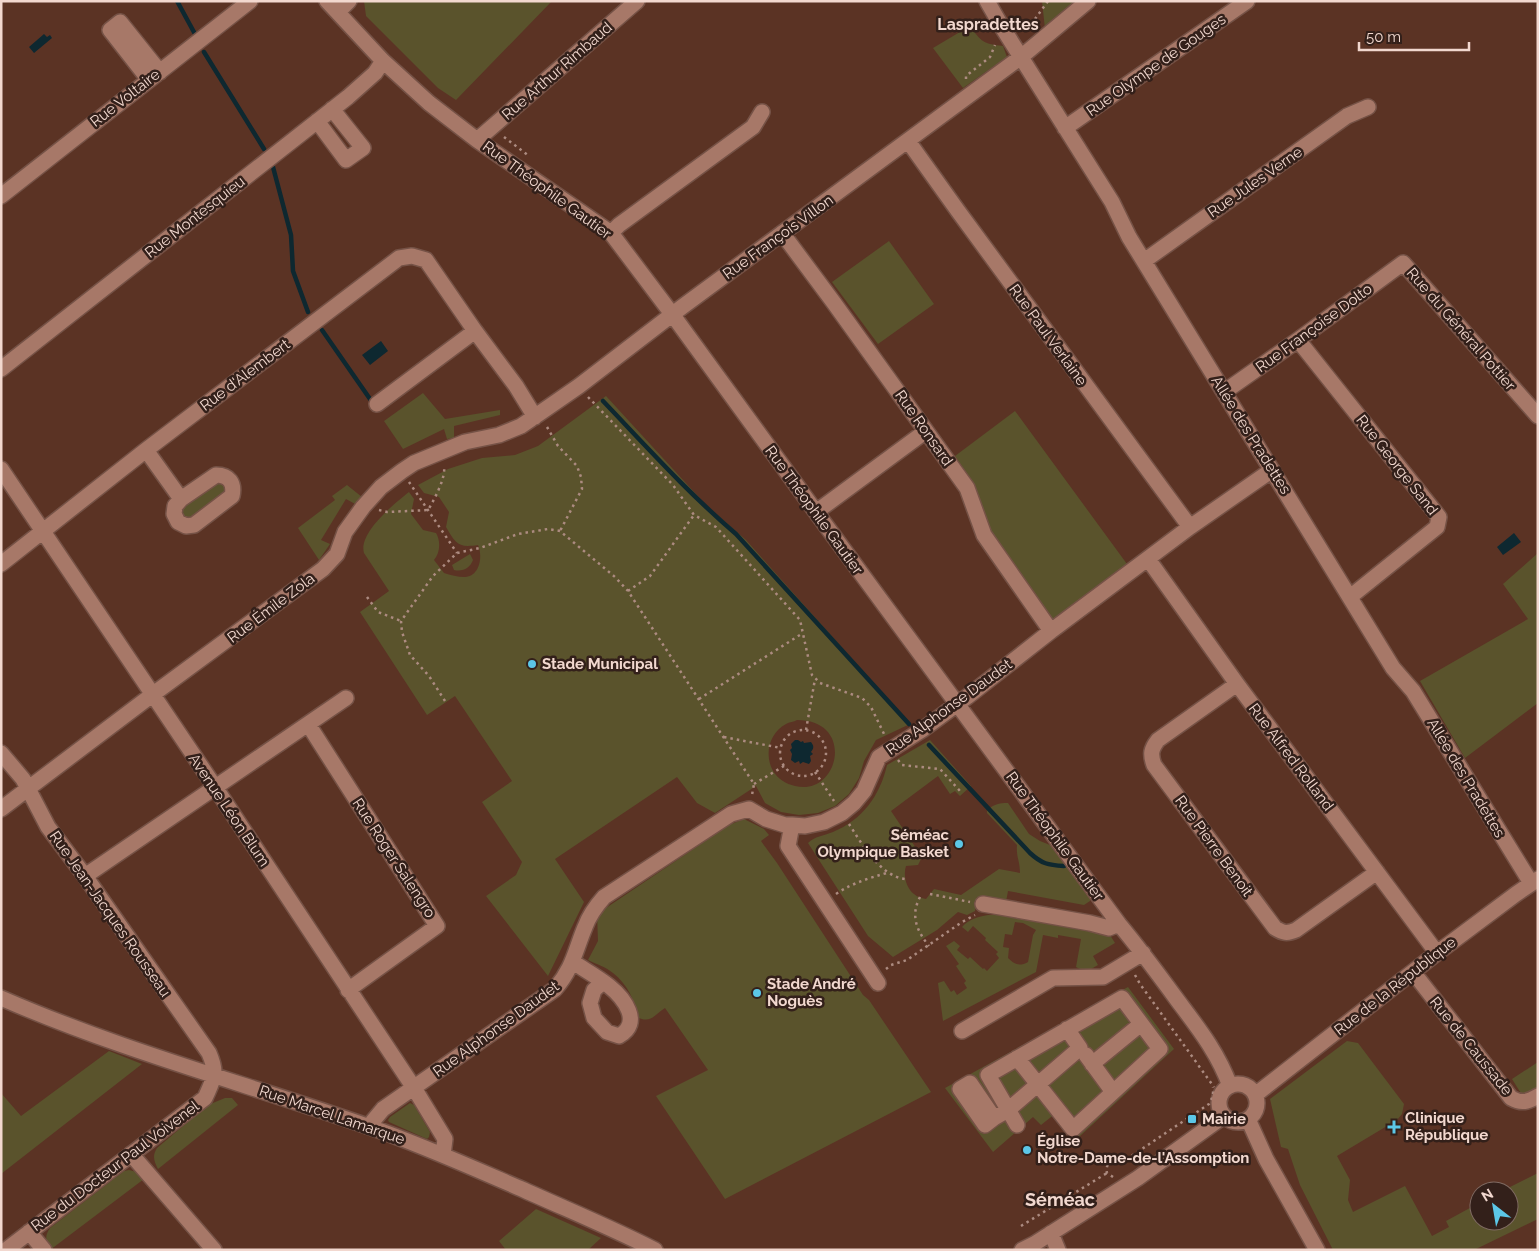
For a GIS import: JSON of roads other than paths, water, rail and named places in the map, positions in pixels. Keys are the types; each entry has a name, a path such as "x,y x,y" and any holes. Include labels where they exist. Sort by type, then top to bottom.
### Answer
{"street":[{"name":"Rue Voltaire","path":"1,196 250,1"},
{"path":"331,5 349,1"},
{"name":"Rue Arthur Rimbaud","path":"477,140 637,1"},
{"name":"Allée des Pradettes","path":"988,1 1002,27 1112,202 1129,237 1393,668 1413,691 1534,881"},
{"path":"1021,57 1088,1"},
{"name":"Rue Olympe de Gouges","path":"1065,128 1246,1"},
{"name":"Rue Théophile Gautier","path":"331,5 383,61 429,103 477,140 611,233 1213,1049 1223,1068 1221,1090"},
{"name":"Rue François Villon","path":"537,415 579,386 672,314 1021,57"},
{"name":"Rue Montesquieu","path":"1,369 332,109 375,73 383,61"},
{"name":"Rue Jules Verne","path":"1144,261 1347,116 1368,107"},
{"path":"317,121 346,160 363,148 332,109"},
{"path":"611,233 619,225 753,127 762,112"},
{"name":"Rue Paul Verlaine","path":"908,141 1190,527"},
{"name":"Rue Ronsard","path":"782,233 967,488 984,535 1051,631"},
{"name":"Rue d'Alembert","path":"1,564 146,450 399,258 412,256 426,260 475,331 537,415"},
{"name":"Rue Françoise Dolto","path":"1224,392 1403,263"},
{"name":"Rue du Général Pottier","path":"1403,263 1538,416"},
{"path":"377,404 475,331"},
{"name":"Rue George Sand","path":"1298,340 1439,517 1437,527 1350,597"},
{"name":"Rue Émile Zola","path":"1,809 323,569 337,554 345,532 363,507 381,487 402,471 414,463 465,442 499,435 521,426 537,415"},
{"path":"816,512 926,431"},
{"path":"146,450 181,499"},
{"name":"Avenue Léon Blum","path":"1,469 215,787 414,1088 445,1139 444,1155"},
{"name":"Rue Alphonse Daudet","path":"370,1127 383,1109 555,990 565,978 573,962 585,926 604,897 731,814 749,809 766,819 785,825 805,826 824,822 842,813 864,791 879,757 912,737 958,704 1051,631 1190,527 1272,470"},
{"name":"Rue Alfred Rolland","path":"1148,559 1237,684 1437,953"},
{"name":"Rue Pierre Benoit","path":"1237,684 1158,740 1153,747 1151,755 1154,765 1275,928 1282,932 1289,933 1296,930 1376,872"},
{"path":"85,876 346,698"},
{"name":"Rue Roger Salengro","path":"308,724 437,926 348,990"},
{"name":"Rue Jean-Jacques Rousseau","path":"1,753 23,779 48,827 85,876 209,1053 215,1067 214,1075"},
{"path":"792,825 788,846 878,983"},
{"name":"Rue de la République","path":"1255,1094 1437,953 1534,881"},
{"path":"981,909 1090,923 1109,928 1120,924"},
{"path":"962,1031 1053,978 1103,977 1143,953"},
{"path":"573,962 603,982"},
{"name":"Rue de Caussade","path":"1413,972 1511,1098 1519,1102 1529,1101 1538,1096"},
{"name":"Rue Marcel Lamarque","path":"1,998 28,1010 118,1043 370,1127 444,1155 625,1234 655,1250"},
{"path":"1017,1058 1073,1129 1160,1049 1122,998 1067,1030 1017,1058 988,1075 1017,1125"},
{"path":"1092,1064 1141,1024"},
{"path":"1067,1030 1113,1092"},
{"path":"994,1118 1008,1110 1080,1048"},
{"name":"Rue du Docteur Paul Voivenel","path":"6,1250 205,1098 214,1075"},
{"path":"1241,1085 1247,1087 1255,1094 1256,1105 1252,1116 1242,1122 1229,1120 1224,1116 1219,1107 1221,1090 1241,1085"},
{"path":"1022,1250 1138,1178 1224,1116"},
{"path":"1248,1119 1263,1152 1316,1250"},
{"path":"131,1154 214,1250"},
{"path":"29,1232 44,1250"},
{"path":"1051,1233 1058,1250"}],"water":[{"path":"44,34 47,37 50,35 52,38 34,53 29,47"},
{"path":"381,341 388,351 370,365 362,355"},
{"path":"1514,533 1521,542 1503,555 1497,547"},
{"path":"795,740 812,743 813,749 811,752 813,754 810,756 811,761 809,764 803,762 800,764 799,761 795,763 791,760 791,744"}],"waterway":[{"path":"177,1 195,34"},
{"path":"204,52 264,149"},
{"path":"273,167 291,235 293,271 308,312"},
{"path":"322,330 370,399"},
{"path":"603,401 684,486 736,534 909,724"},
{"path":"929,745 1030,853 1038,860 1064,866"}],"place":[{"name":"Stade Municipal","path":"532,664"},
{"name":"Séméac Olympique Basket","path":"959,844"},
{"name":"Stade André Noguès","path":"757,993"},
{"name":"Mairie","path":"1192,1119"},
{"name":"Clinique République","path":"1394,1127"},
{"name":"Église Notre-Dame-de-l'Assomption","path":"1027,1150"}],"district":[{"name":"Laspradettes","path":"988,24"},
{"name":"Séméac","path":"1060,1200"}]}
